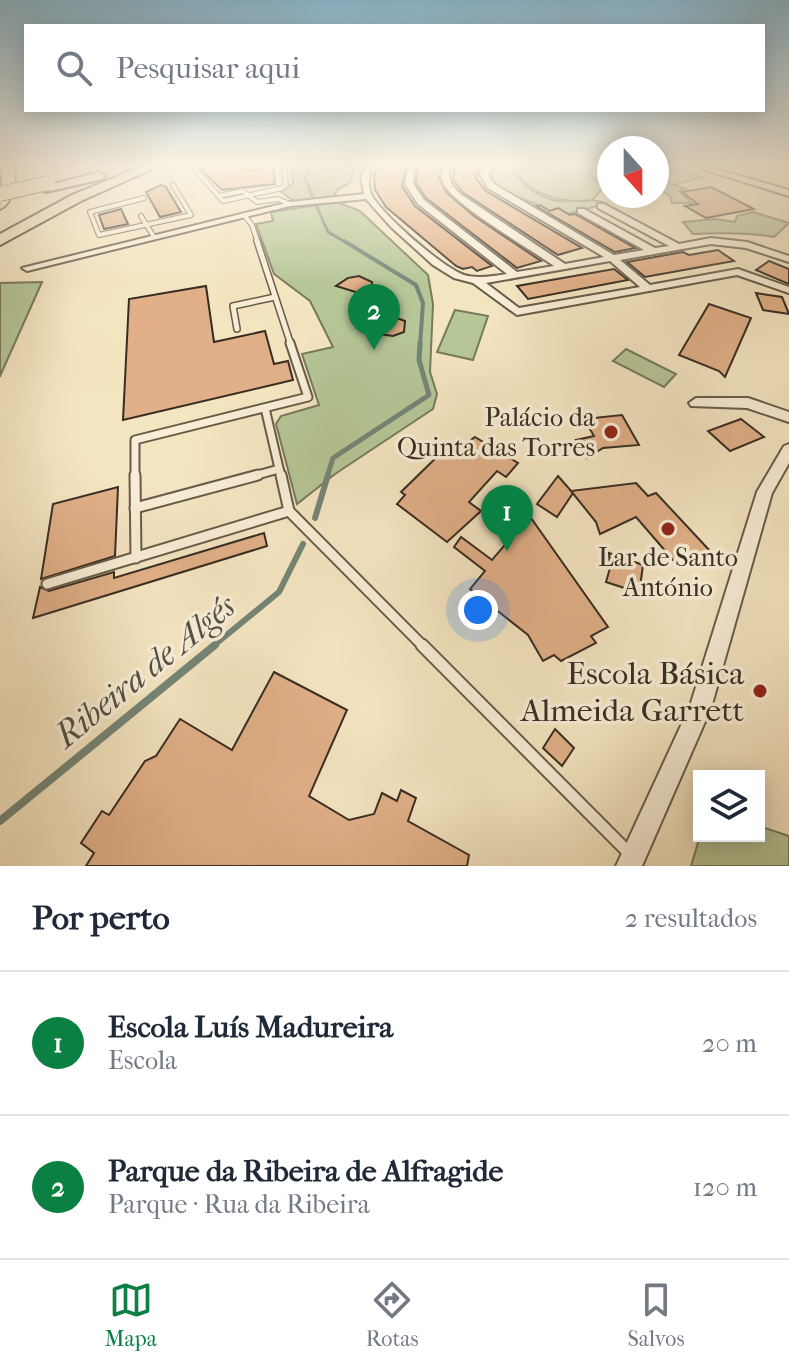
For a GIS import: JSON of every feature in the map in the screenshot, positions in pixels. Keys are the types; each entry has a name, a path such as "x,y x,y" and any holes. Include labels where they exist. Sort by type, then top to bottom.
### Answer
{"highway":[{"path":"0,240 62,204"}],"street":[{"path":"27,268 288,204"},
{"path":"374,204 444,268 476,280 678,247 729,242 758,247 789,259"},
{"path":"424,204 515,275"},
{"path":"470,204 563,267"},
{"path":"522,204 612,258 648,288"},
{"path":"605,208 678,247"},
{"path":"581,211 653,251"},
{"path":"610,227 629,220"},
{"path":"476,280 517,312 738,272 789,290"},
{"path":"696,403 748,403 789,417"},
{"path":"631,861 700,708 765,492 789,450"}],"lane":[{"path":"119,204 90,212 99,235 191,215 185,204"},
{"path":"136,558 135,440 308,397 252,225 244,215"},
{"path":"141,216 154,237"},
{"path":"237,329 233,306 275,297"},
{"path":"265,408 289,511 631,861"},
{"path":"135,508 279,469"},
{"path":"47,584 289,511"}],"green space":[{"path":"321,204 343,204 360,211 428,275 433,304 430,372 437,394 433,409 335,474 297,504 276,424 281,416 319,405 302,354 333,347 310,301 274,274 256,224 273,221 271,212"},
{"path":"536,204 597,204 568,214 558,208 550,211"},
{"path":"753,212 789,223 774,237 693,234 683,222 716,219 735,222 737,216"},
{"path":"42,282 0,376 0,283"},
{"path":"455,310 488,316 473,360 437,352"},
{"path":"626,349 676,374 664,387 613,361"},
{"path":"765,828 789,836 789,866 691,866 698,842 765,842"}],"building":[{"path":"153,204 176,204 181,212 160,217"},
{"path":"384,204 414,204 492,266 477,271 472,267 463,269 456,266"},
{"path":"434,204 460,204 541,261 517,268"},
{"path":"481,204 509,204 582,248 558,255"},
{"path":"745,204 754,209 706,218 685,206"},
{"path":"536,206 550,211 558,208 570,215 575,214 635,248 615,252"},
{"path":"121,209 128,224 104,229 99,215"},
{"path":"718,250 734,261 645,277 627,262 683,252 689,255"},
{"path":"769,261 789,269 789,284 756,270"},
{"path":"614,269 628,280 528,299 517,286"},
{"path":"359,276 372,282 371,293 390,301 386,314 405,321 404,332 393,336 380,334 376,329 375,313 371,312 371,321 363,322 359,293 336,286 348,278"},
{"path":"206,286 214,342 265,331 274,364 288,361 293,380 123,420 129,299"},
{"path":"756,293 782,297 789,314 763,310"},
{"path":"709,304 751,318 725,377 719,371 679,355"},
{"name":"Palácio da Quinta das Torres","path":"622,415 639,445 603,448 587,458 576,440 594,436 584,419"},
{"path":"741,419 764,437 730,451 708,431"},
{"path":"475,437 518,463 506,477 497,471 469,502 481,511 447,542 397,504 405,495 401,492 446,448 453,453"},
{"path":"558,476 573,493 557,517 537,504"},
{"path":"636,483 648,496 656,493 711,552 680,568 636,517 600,534 596,522 571,491"},
{"path":"118,487 115,556 41,579 53,504"},
{"path":"519,501 608,627 591,636 596,643 561,661 554,655 543,661 528,635 470,589 485,571 454,547 461,537 492,560 516,532 502,523"},
{"path":"264,533 267,546 33,618 40,587 49,591 114,572 114,578"},
{"path":"609,553 643,565 643,594 606,582 610,568"},
{"path":"274,672 347,710 309,796 349,820 374,814 382,793 397,801 401,790 416,798 408,821 469,855 467,866 86,866 94,853 81,843 102,811 109,815 145,761 156,756 180,719 232,750"},
{"path":"555,729 574,748 562,766 543,748"}],"waterway":[{"name":"Ribeira de Algés","path":"316,205 328,232 347,243"},
{"name":"Ribeira de Algés","path":"344,241 416,285 423,303 420,345"},
{"name":"Ribeira de Algés","path":"327,477 333,458 429,395 419,360 420,343"},
{"name":"Ribeira de Algés","path":"315,518 328,475"},
{"name":"Ribeira de Algés","path":"212,647 279,592 303,544"},
{"name":"Ribeira de Algés","path":"0,821 215,645"}],"place":[{"name":"Parque da Ribeira de Alfragide","path":"374,350"},
{"name":"Palácio da Quinta das Torres","path":"611,432"},
{"name":"Lar de Santo António","path":"668,529"},
{"name":"Escola Luís Madureira","path":"507,551"},
{"name":"Escola Básica Almeida Garrett","path":"760,691"}]}
